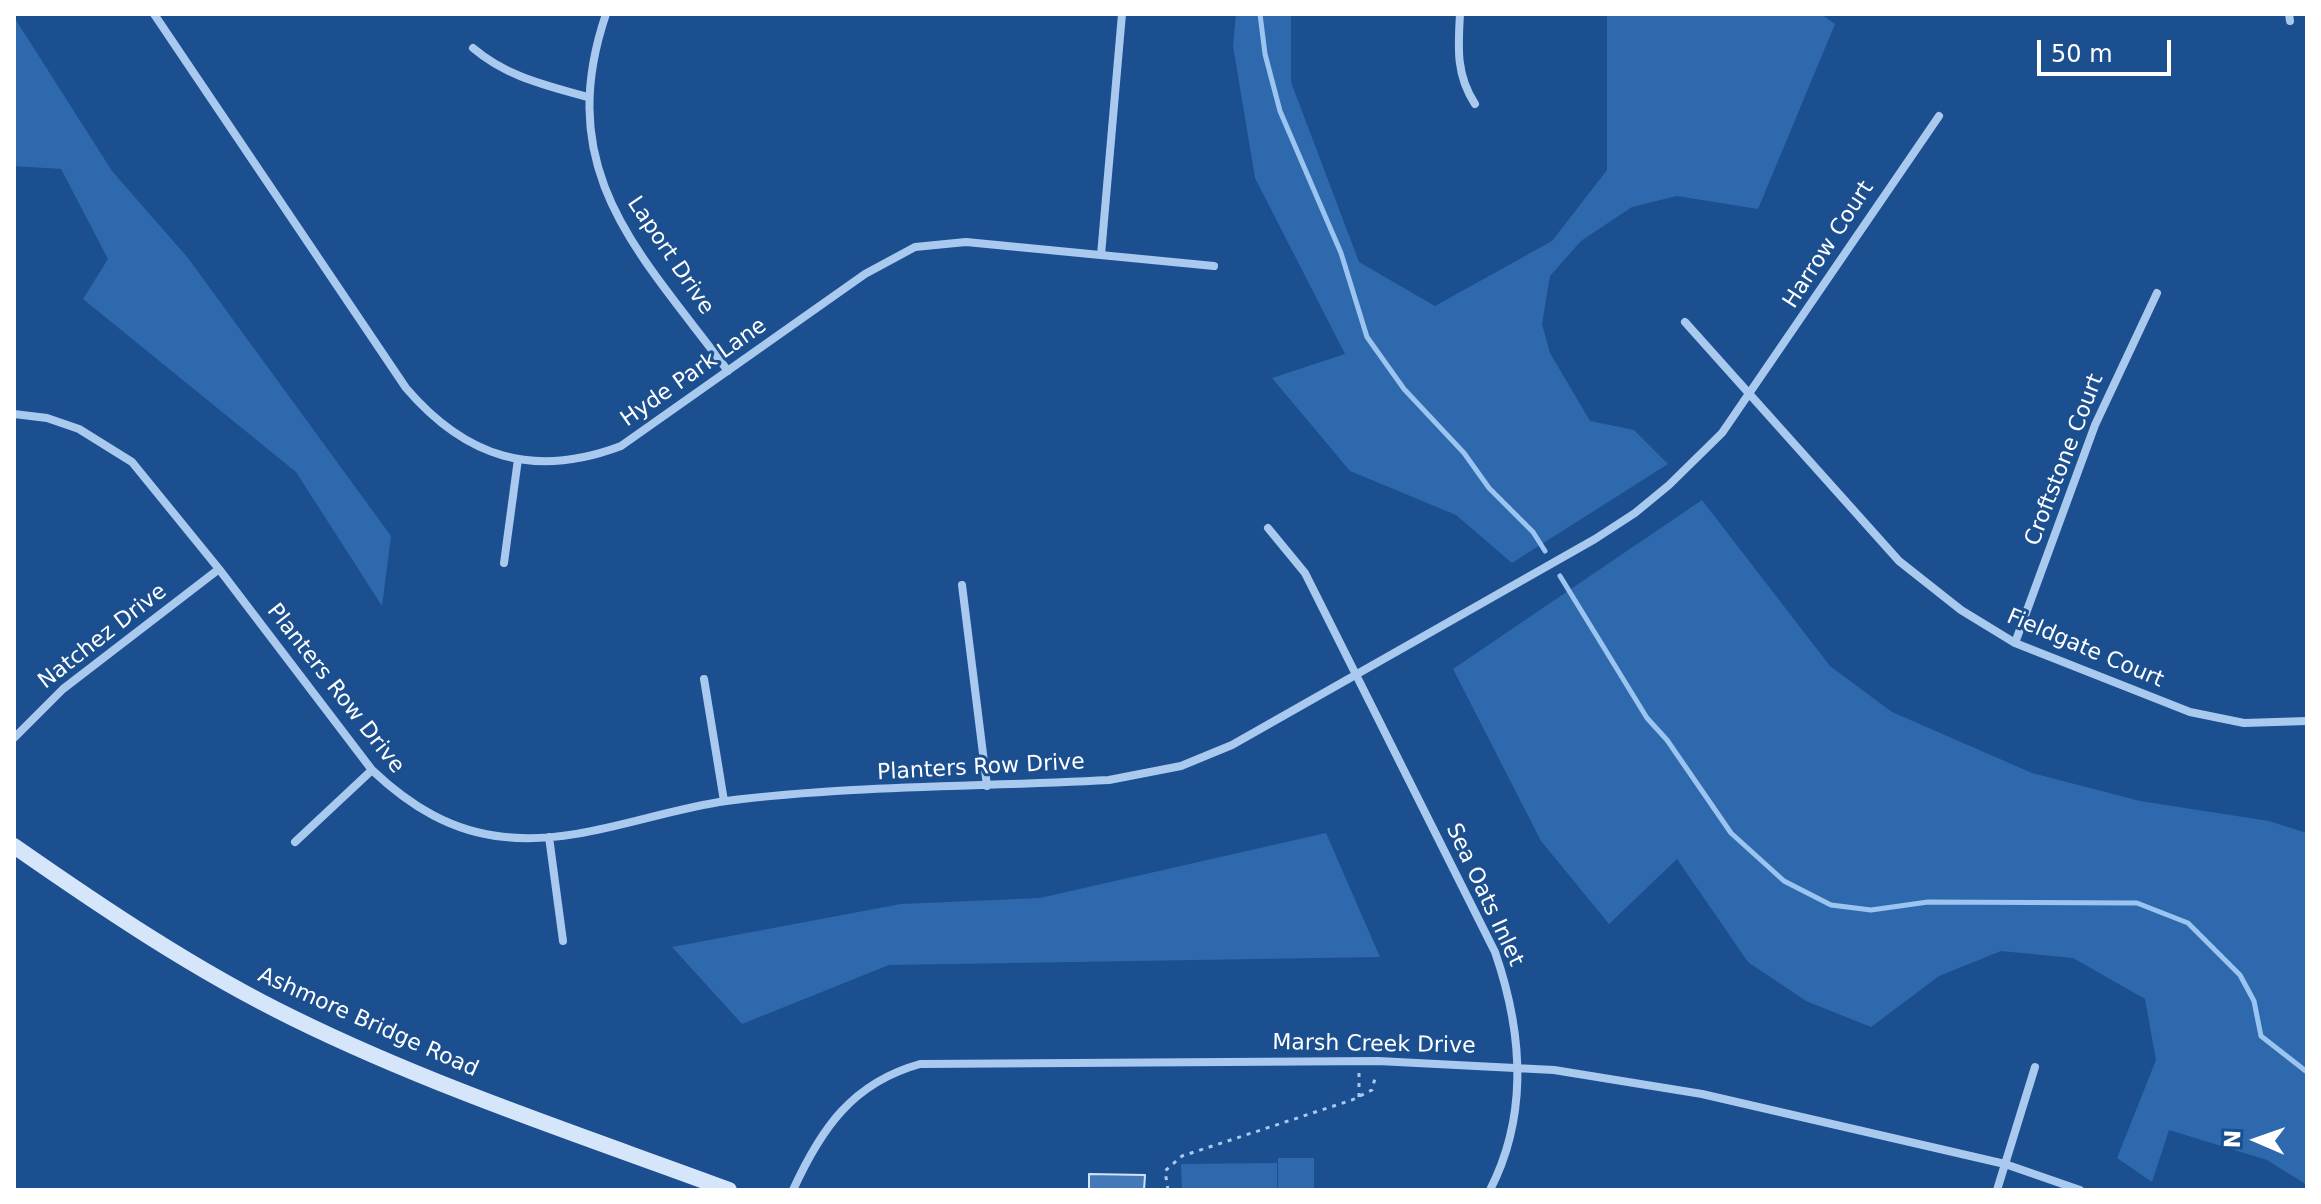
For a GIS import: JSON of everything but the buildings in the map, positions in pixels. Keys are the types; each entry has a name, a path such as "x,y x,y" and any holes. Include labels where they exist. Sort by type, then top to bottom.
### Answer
{"main road":[{"name":"Ashmore Bridge Road","path":"14,846 176,953 293,1018 472,1094 729,1190"}],"street":[{"name":"Hyde Park Lane","path":"154,14 406,388 449,430 475,446 518,459 562,462 592,457 621,446 865,274 915,247 966,242 1214,266"},
{"name":"Laport Drive","path":"606,14 590,66 587,97 590,141 600,180 617,215 728,371"},
{"path":"1101,255 1122,14"},
{"path":"1460,14 1458,61 1461,79 1475,104"},
{"path":"473,48 493,65 516,76 587,97"},
{"name":"Harrow Court","path":"1750,395 1939,116"},
{"name":"Croftstone Court","path":"2015,643 2095,425 2157,293"},
{"name":"Fieldgate Court","path":"1685,322 1899,561 1961,610 2015,643 2190,712 2244,723 2307,721"},
{"name":"Planters Row Drive","path":"14,414 47,418 79,429 122,455 150,481 372,770 397,795 449,824 500,837 549,837 724,801 1109,780 1181,766 1232,745 1635,513 1702,453 1750,395"},
{"path":"504,563 518,459"},
{"name":"Sea Oats Inlet","path":"1268,528 1305,573 1495,952 1515,1023 1519,1067 1506,1149 1490,1190"},
{"name":"Natchez Drive","path":"14,738 63,689 219,569"},
{"path":"962,585 987,786"},
{"path":"704,679 724,801"},
{"path":"295,842 372,770"},
{"path":"549,837 563,941"},
{"name":"Marsh Creek Drive","path":"793,1190 813,1147 842,1107 880,1079 920,1064 1360,1061 1519,1067 1702,1094 2005,1164 2080,1190"},
{"path":"1997,1190 2035,1067"}],"path":[{"path":"1359,1097 1360,1061"},
{"path":"1168,1190 1165,1171 1182,1156 1359,1097 1372,1090 1378,1061"}],"shaded area":[{"path":"1236,14 1291,14 1291,82 1359,262 1435,306 1552,241 1607,170 1607,14 1821,14 1835,24 1758,209 1677,196 1632,207 1581,241 1550,276 1542,324 1550,353 1590,421 1634,430 1668,464 1512,563 1456,515 1350,471 1272,378 1345,354 1255,178 1233,46"},
{"path":"14,17 112,171 188,258 391,536 382,606 296,472 83,299 108,259 61,169 14,166"},
{"path":"1702,500 1830,666 1892,712 2032,773 2140,801 2269,821 2307,833 2307,1185 2267,1160 2169,1130 2152,1182 2117,1158 2156,1060 2145,999 2073,958 2001,951 1939,976 1871,1027 1806,1001 1748,962 1677,859 1609,924 1541,841 1453,669"},
{"path":"1326,833 1380,957 889,965 742,1024 672,947 901,904 1040,898"},
{"path":"1278,1158 1314,1158 1314,1190 1278,1190"},
{"path":"1277,1163 1277,1190 1182,1190 1181,1164"}],"waterway":[{"path":"1260,14 1265,54 1280,111 1341,253 1367,337 1404,389 1464,453 1489,488 1533,532 1545,551"},
{"path":"1560,576 1647,718 1667,740 1731,833 1784,881 1831,905 1871,910 1928,902 2137,903 2188,923 2240,975 2254,1001 2261,1036 2307,1072"}]}
